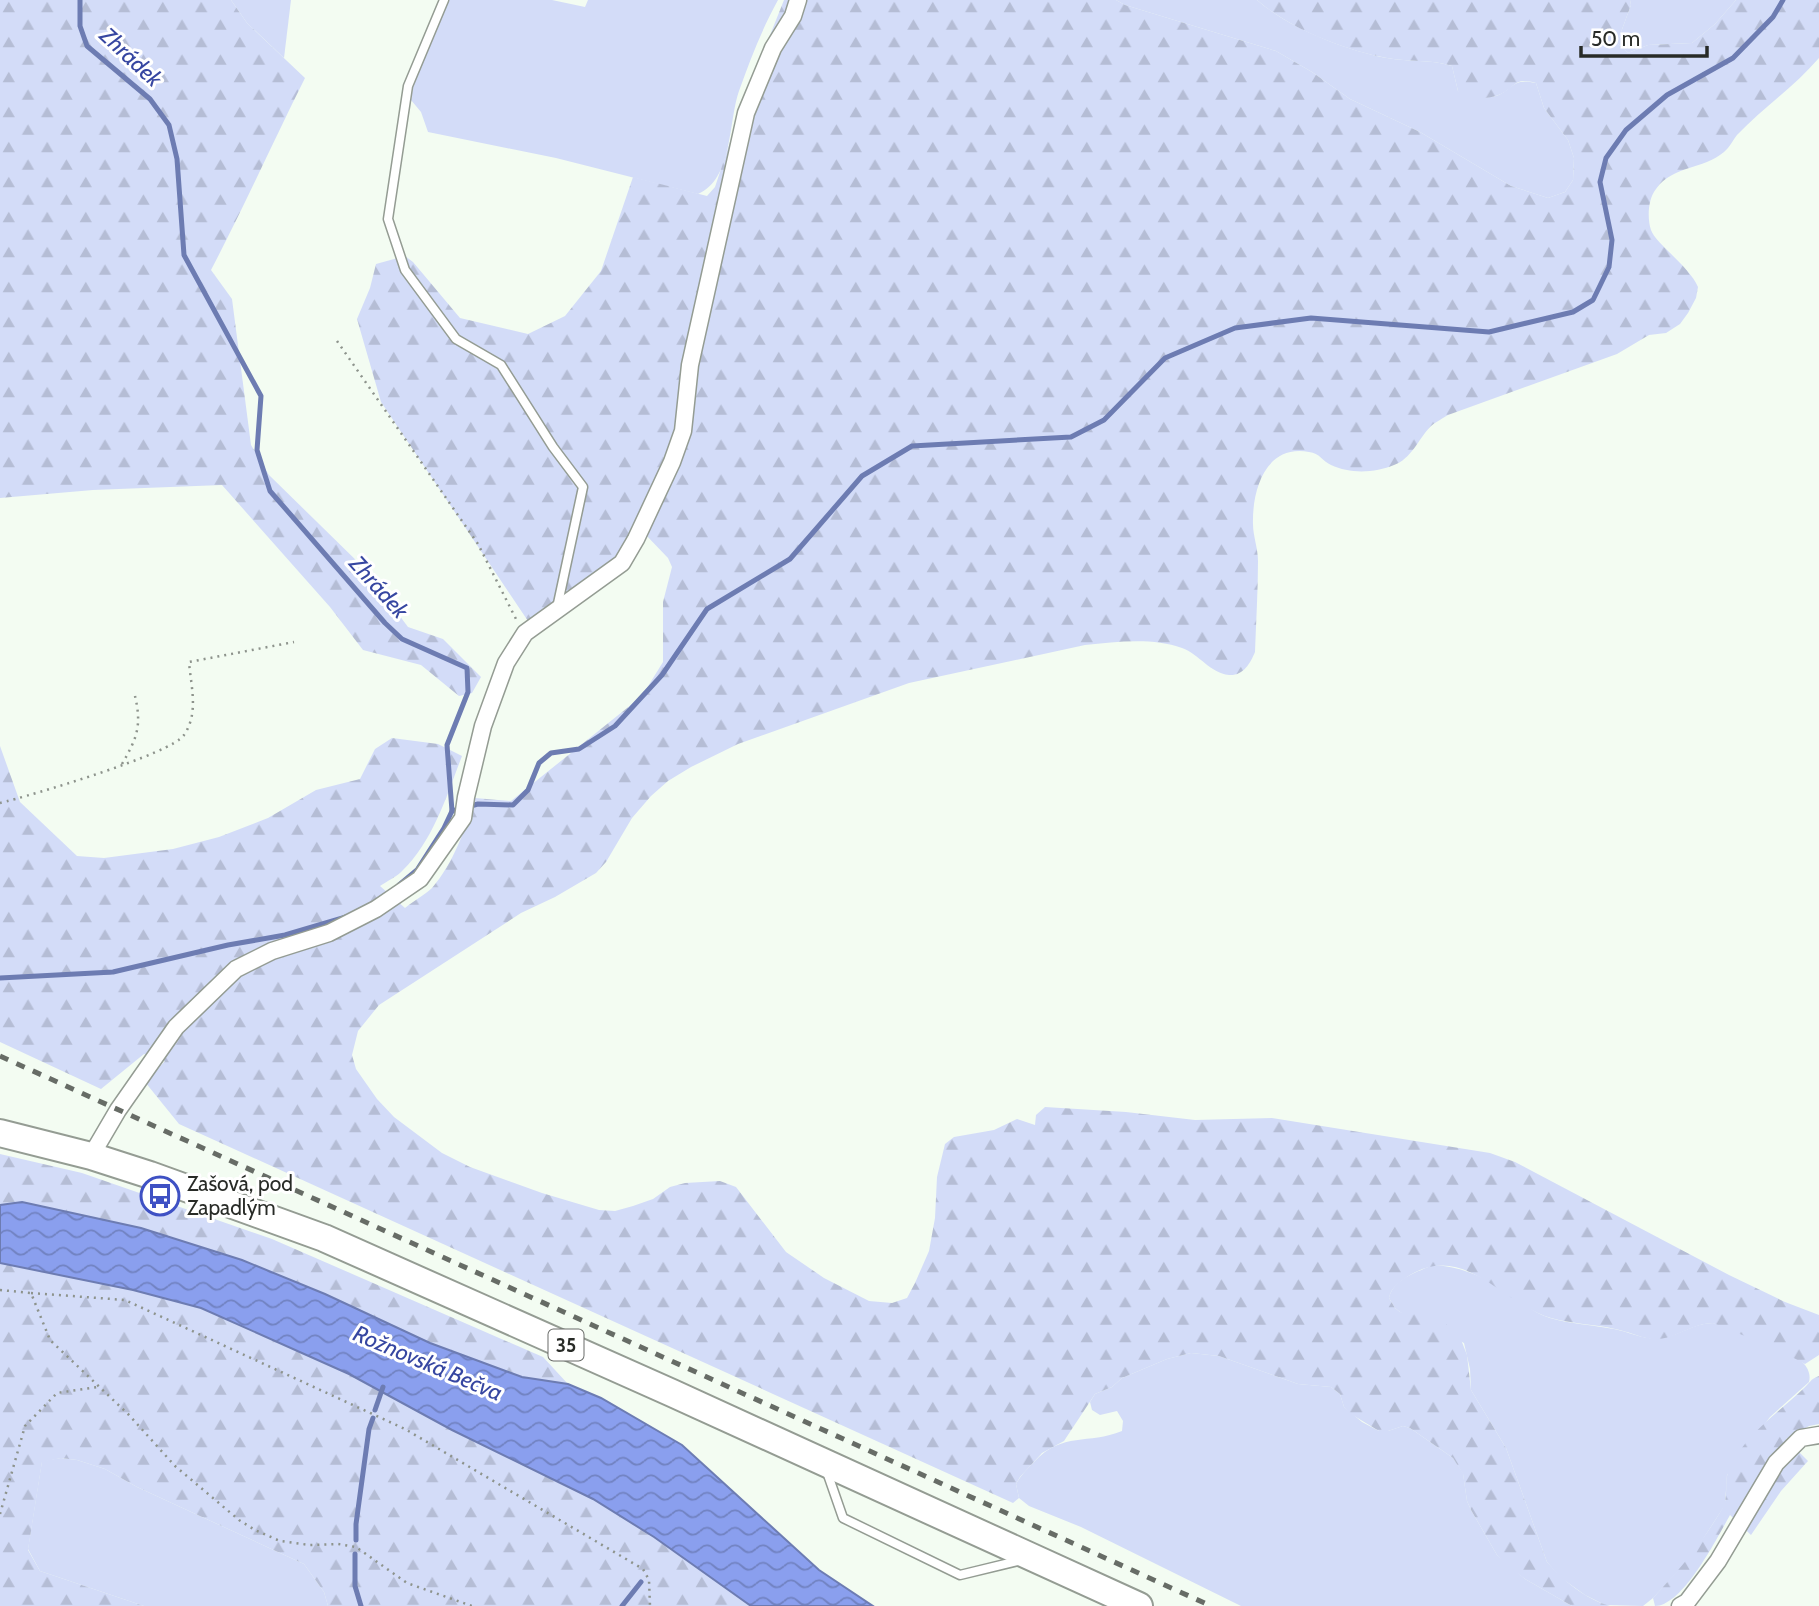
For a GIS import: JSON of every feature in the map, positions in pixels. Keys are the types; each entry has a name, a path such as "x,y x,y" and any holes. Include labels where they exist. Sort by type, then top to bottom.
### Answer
{"main road":[{"name":"35","path":"0,1133 90,1156 203,1193 324,1238 483,1307 1139,1606"}],"street":[{"path":"90,1156 118,1110 176,1027 236,969 272,951 328,933 376,909 420,879 463,818 483,726 506,663 525,633 622,563 672,462 683,431 690,365 746,113 774,48 793,16 798,0"},
{"path":"1680,1606 1688,1602 1718,1561 1776,1463 1801,1438 1819,1435"}],"lane":[{"path":"444,0 408,86 388,219 405,270 456,339 502,365 553,447 583,486 557,611"},
{"path":"824,1462 842,1518 960,1575 1032,1557"}],"path":[{"path":"337,341 478,544 507,604 525,633"},
{"path":"0,803 37,794 160,751 183,737 194,713 189,662 294,642"},
{"path":"122,764 138,732 139,711 135,696"},
{"path":"0,1290 125,1300 405,1429 643,1569 649,1580 650,1606"},
{"path":"31,1293 50,1340 129,1415 175,1466 220,1506 256,1530 294,1544 338,1544 356,1547 407,1583 472,1606"},
{"path":"0,1514 26,1426 57,1393 98,1387"}],"green space":[{"path":"0,0 231,0 247,23 305,78 211,270 232,299 251,445 269,475 364,568 408,627 443,639 481,677 472,693 459,696 421,665 363,650 330,607 222,485 93,490 0,498"},
{"path":"231,0 291,0 284,58 247,23"},
{"path":"448,0 552,0 585,7 588,0 778,0 739,91 727,149 718,176 709,187 698,194 556,158 428,132 421,112 411,100 416,67"},
{"path":"784,0 1116,0 1276,51 1350,99 1420,132 1511,186 1548,198 1565,192 1573,180 1574,158 1568,140 1544,108 1536,83 1519,82 1497,96 1467,99 1458,91 1452,66 1387,58 1353,50 1301,29 1257,0 1630,0 1631,5 1617,43 1628,53 1648,45 1692,43 1715,24 1736,0 1819,0 1819,58 1747,125 1724,152 1707,162 1679,171 1663,181 1653,193 1649,209 1651,230 1659,242 1688,271 1698,287 1696,298 1680,324 1666,333 1649,335 1617,354 1448,415 1430,427 1405,458 1387,468 1371,471 1346,470 1331,465 1316,454 1294,451 1272,462 1259,484 1253,511 1258,561 1255,652 1248,665 1238,674 1222,674 1188,651 1159,642 1085,645 909,683 738,744 691,767 668,781 651,796 632,818 606,862 596,873 521,913 379,1005 358,1031 352,1055 356,1069 377,1099 394,1117 442,1153 470,1167 542,1193 599,1210 615,1211 653,1199 670,1187 685,1183 720,1181 736,1187 786,1252 824,1278 869,1301 892,1303 907,1298 915,1283 929,1251 935,1218 937,1177 945,1144 954,1137 994,1130 1017,1119 1035,1125 1036,1115 1045,1107 1195,1120 1272,1118 1490,1153 1515,1162 1729,1275 1819,1315 1819,1355 1805,1364 1779,1350 1713,1323 1651,1339 1620,1330 1551,1318 1533,1311 1484,1279 1449,1266 1430,1267 1410,1275 1392,1291 1389,1298 1400,1312 1435,1317 1458,1332 1467,1355 1471,1390 1506,1448 1547,1562 1576,1588 1592,1599 1610,1606 1572,1606 1508,1566 1497,1555 1471,1510 1463,1474 1453,1458 1410,1428 1403,1426 1379,1431 1351,1414 1344,1407 1340,1394 1331,1387 1298,1384 1219,1356 1191,1353 1167,1359 1122,1378 1112,1387 1095,1394 1064,1441 1042,1453 1020,1477 1016,1484 1019,1498 1013,1503 179,1124 145,1082 165,1061 144,1054 101,1089 0,1042 0,746 20,802 77,856 104,858 173,849 219,837 268,818 316,790 360,779 375,749 392,738 438,744 462,756 445,802 414,858 398,875 380,886 405,908 432,888 440,878 463,833 475,798 511,801 642,696 663,662 663,602 672,567 668,558 644,533 629,565 530,624 381,402 357,319 370,288 376,264 405,256 460,318 528,334 565,316 601,271 633,177 707,196 715,187 743,103"},
{"path":"1116,0 1257,0 1301,29 1353,50 1387,58 1452,66 1458,91 1491,97 1521,82 1536,83 1544,108 1568,140 1574,158 1573,180 1565,192 1548,198 1511,186 1420,132 1350,99 1276,51"},
{"path":"1630,0 1736,0 1715,24 1692,43 1648,45 1628,53 1617,43 1631,5"},
{"path":"0,1154 82,1173 272,1239 543,1357 568,1384 522,1377 430,1343 325,1294 242,1260 141,1228 22,1202 0,1205"},
{"path":"0,1263 133,1290 201,1308 349,1374 452,1430 593,1499 654,1537 751,1606 328,1606 324,1592 304,1564 137,1487 105,1469 61,1458 42,1462 28,1550 40,1571 144,1606 0,1606"},
{"path":"1433,1265 1480,1277 1550,1318 1656,1339 1713,1323 1774,1346 1796,1357 1806,1366 1809,1382 1770,1417 1727,1475 1725,1505 1692,1556 1643,1606 1605,1605 1560,1577 1547,1562 1506,1448 1471,1390 1470,1369 1464,1343 1400,1312 1389,1298 1391,1291 1400,1281"},
{"path":"1191,1353 1219,1356 1298,1384 1331,1387 1340,1394 1344,1407 1362,1422 1379,1431 1403,1426 1410,1428 1453,1458 1463,1473 1471,1510 1497,1555 1525,1579 1572,1606 1241,1606 1081,1527 1029,1506 1019,1498 1016,1484 1045,1452 1066,1442 1122,1431 1123,1421 1117,1411 1100,1415 1092,1410 1090,1402 1095,1394 1112,1387 1122,1378 1167,1359"},
{"path":"1819,1376 1819,1424 1809,1426 1786,1439 1808,1461 1781,1491 1751,1535 1730,1515 1688,1583 1666,1603 1655,1606 1653,1598 1690,1555 1722,1509 1728,1472 1742,1447"},
{"path":"61,1458 105,1469 137,1487 304,1564 324,1592 328,1606 144,1606 40,1571 28,1549 42,1461"}],"water":[{"name":"Rožnovská Bečva","path":"22,1202 141,1228 242,1260 325,1294 430,1343 522,1377 568,1384 601,1398 682,1445 819,1570 873,1606 751,1606 654,1537 593,1499 452,1430 349,1374 201,1308 133,1290 0,1263 0,1205"}],"waterway":[{"name":"Zhrádek","path":"80,0 80,26 87,46 150,99 169,125 177,159 184,255 261,396 257,450 270,491 402,639 467,668 468,692 447,745 452,811 417,870 399,885"},
{"path":"452,811 478,804 513,805 528,790 539,763 551,753 579,749 615,726 662,675 707,609 790,559 862,476 912,446 1071,437 1104,420 1165,358 1235,328 1311,318 1489,332 1573,312 1593,300 1609,267 1612,240 1600,182 1606,158 1626,130 1667,95 1733,58 1773,17 1783,0"},
{"name":"Zhrádek","path":"0,978 113,972 228,945 285,935 346,917"},
{"path":"375,1410 383,1387"},
{"path":"356,1540 369,1429 373,1418"},
{"path":"355,1554 355,1586 361,1606"},
{"path":"622,1606 641,1582"}],"railway":[{"path":"0,1056 1211,1606"}],"place":[{"name":"Zašová, pod Zapadlým","path":"160,1196"}]}
